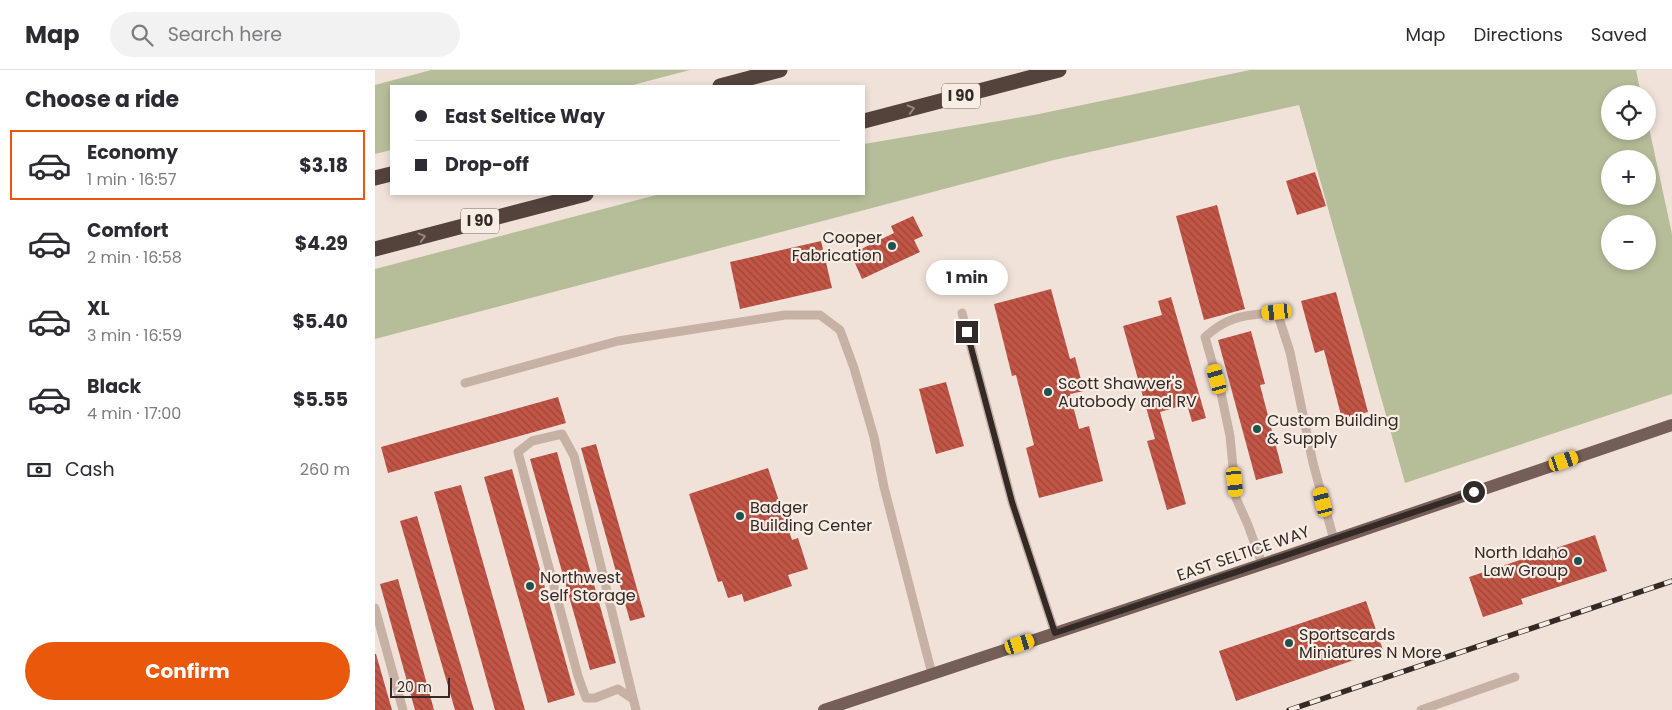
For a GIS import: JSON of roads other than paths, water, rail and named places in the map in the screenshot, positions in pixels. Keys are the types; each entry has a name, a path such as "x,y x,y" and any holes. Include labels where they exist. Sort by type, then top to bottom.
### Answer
{"highway":[{"path":"724,85 780,70"},
{"name":"I 90","path":"865,121 1059,70"},
{"path":"375,178 390,174"},
{"name":"I 90","path":"376,246 582,195"}],"main road":[{"name":"EAST SELTICE WAY","path":"824,710 1672,425"}],"lane":[{"path":"1262,564 1236,498 1230,436 1221,393 1205,337 1218,325 1237,316 1277,312 1290,352 1313,463 1334,540"},
{"path":"962,313 1012,502 1055,633"},
{"path":"465,383 618,340 785,315 820,315 840,330 853,368 874,437 884,487 932,674"},
{"path":"633,699 618,689 595,698 586,698 578,676 519,452 532,441 562,434 574,456 637,710"},
{"path":"375,608 403,710"},
{"path":"1421,710 1515,676"}],"railway":[{"path":"1289,710 1672,581"}],"place":[{"name":"Cooper Fabrication","path":"892,246"},
{"name":"Scott Shawver's Autobody and RV","path":"1048,392"},
{"name":"Custom Building & Supply","path":"1257,429"},
{"name":"Badger Building Center","path":"740,516"},
{"name":"North Idaho Law Group","path":"1578,561"},
{"name":"Northwest Self Storage","path":"530,586"},
{"name":"Sportscards Miniatures N More","path":"1289,643"}]}
